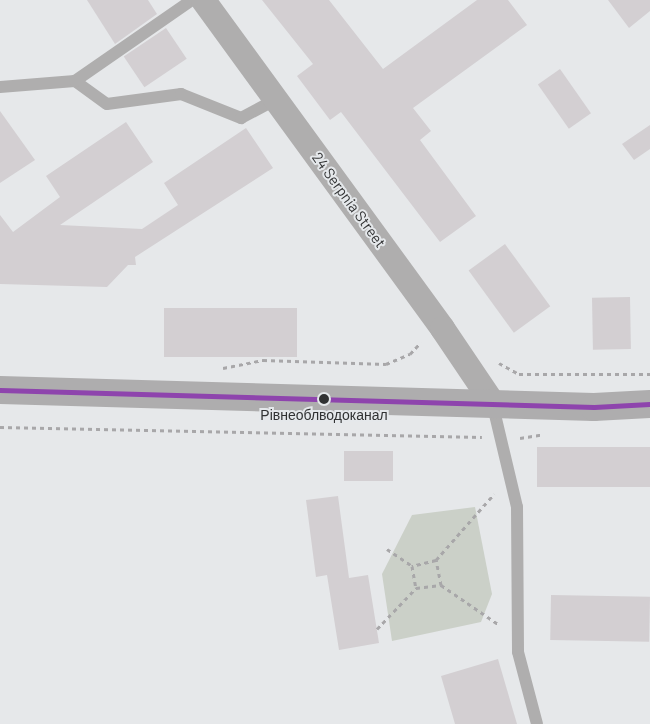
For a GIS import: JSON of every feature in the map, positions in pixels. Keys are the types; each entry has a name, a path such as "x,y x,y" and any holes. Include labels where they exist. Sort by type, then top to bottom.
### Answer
{"main road":[{"path":"0,390 492,402 594,407 650,404"}],"street":[{"name":"24 Serpnia Street","path":"203,0 442,328 492,402"}],"lane":[{"path":"0,88 75,81 192,0"},
{"path":"75,81 107,104 181,94 241,118 276,100"},
{"path":"492,402 516,507 518,652 537,724"}],"path":[{"path":"220,369 264,360 386,364 410,354 422,341 442,328"},
{"path":"495,358 500,365 519,374 650,374"},
{"path":"0,427 488,437"},
{"path":"412,566 436,560 510,477"},
{"path":"387,549 412,566 416,588"},
{"path":"436,560 441,585"},
{"path":"377,629 416,588 441,585 518,638"}],"shaded area":[{"path":"475,507 492,594 481,622 392,641 382,574 412,515"}],"building":[{"path":"87,0 148,0 157,14 115,44"},
{"path":"262,0 329,0 383,69 477,0 508,0 527,25 413,108 431,131 420,140 476,216 440,242 341,112 330,120 297,76 313,64"},
{"path":"608,0 650,0 650,11 629,28"},
{"path":"166,28 187,59 144,87 124,57"},
{"path":"560,69 591,113 569,129 538,84"},
{"path":"0,111 35,160 0,183"},
{"path":"126,122 153,162 60,225 142,229 178,205 164,183 246,128 273,168 135,257 136,265 128,265 107,287 0,284 0,215 13,232 60,197 46,176"},
{"path":"650,125 650,149 634,160 622,144"},
{"path":"505,244 550,306 514,333 469,270"},
{"path":"630,297 631,349 593,350 592,298"},
{"path":"164,308 297,308 297,357 164,357"},
{"path":"537,447 650,447 650,487 537,487"},
{"path":"344,451 393,451 393,481 344,481"},
{"path":"338,496 349,578 368,575 379,643 339,650 327,575 316,577 306,500"},
{"path":"551,595 650,597 649,642 550,640"},
{"path":"498,659 517,724 455,724 441,676"}],"transit line":[{"path":"0,390 594,407 650,404"}],"place":[{"name":"Рівнеоблводоканал","path":"324,399"}]}
